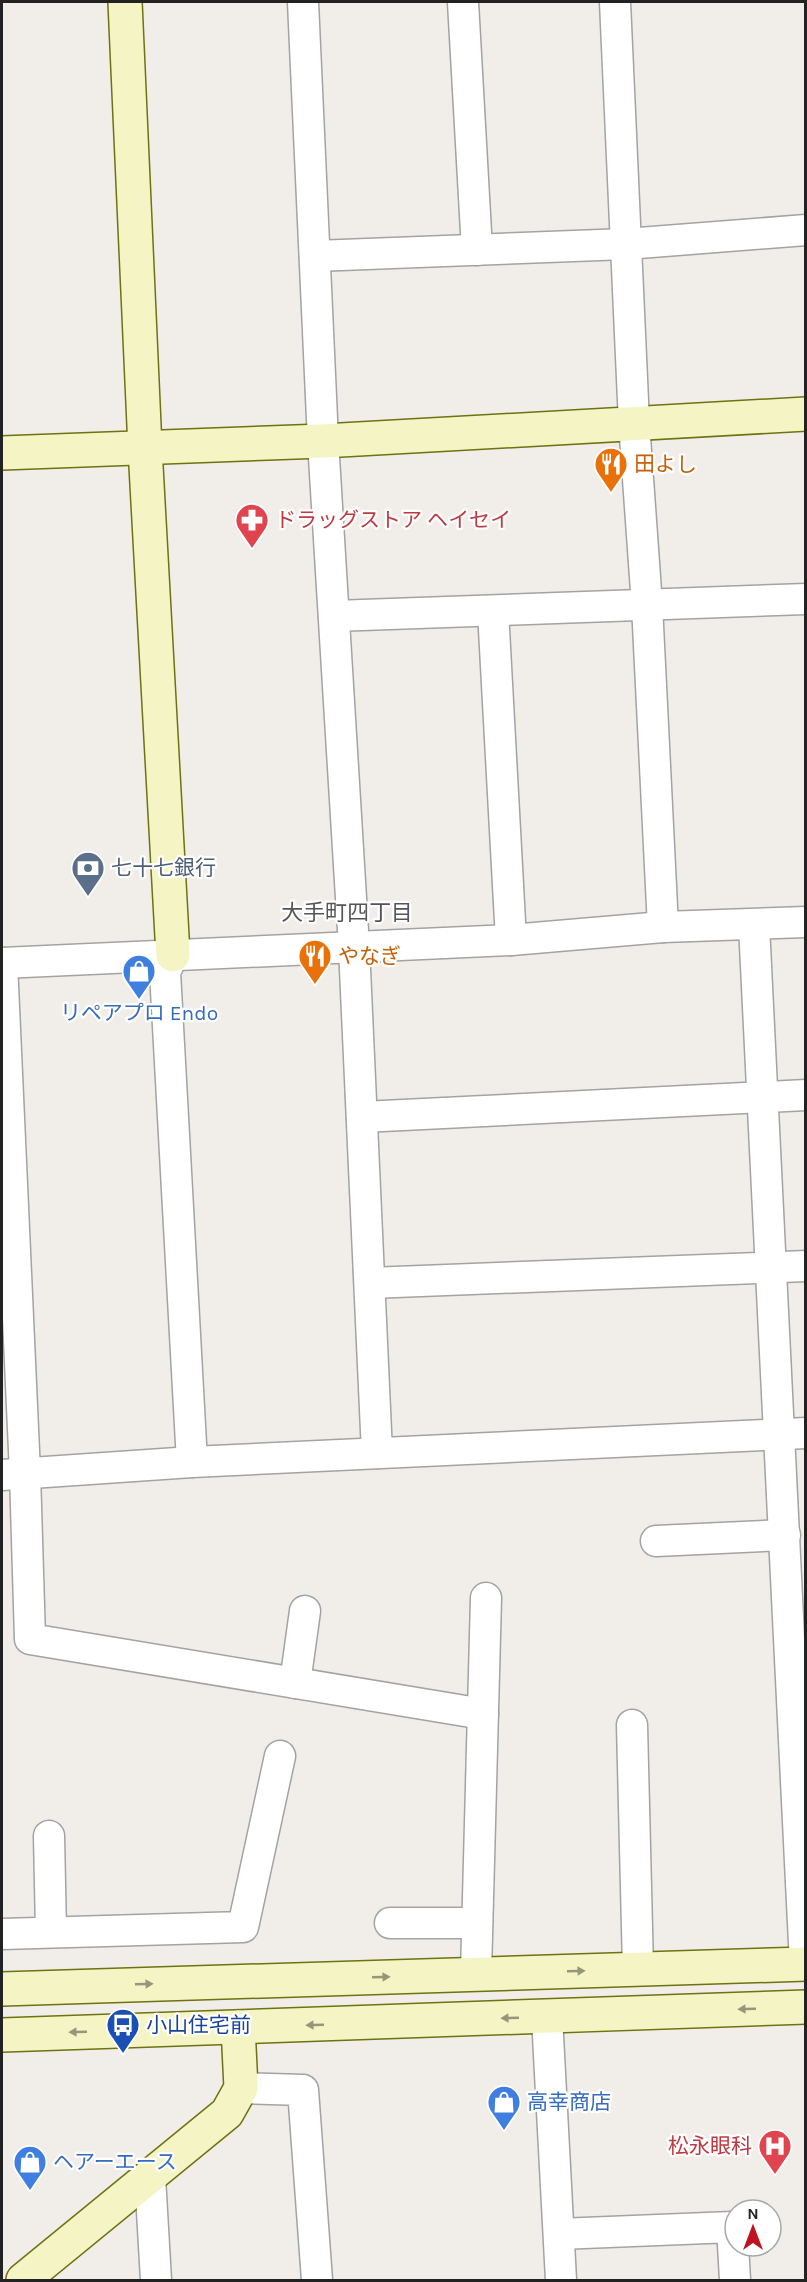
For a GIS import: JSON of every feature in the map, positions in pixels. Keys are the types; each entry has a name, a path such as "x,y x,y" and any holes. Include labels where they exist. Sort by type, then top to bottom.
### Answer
{"street":[{"path":"125,2 145,448 173,955 165,972 192,1462"},
{"path":"303,2 323,441 354,947 377,1453"},
{"path":"463,2 477,250"},
{"path":"615,2 634,423 647,605 663,927"},
{"path":"315,256 626,244 806,230"},
{"path":"2,453 323,441 806,414"},
{"path":"334,616 806,599"},
{"path":"493,611 511,940"},
{"path":"483,1714 30,1639 13,1474 2,963 511,940 663,927 806,922"},
{"path":"2,1989 805,1964 797,1628 785,1535 793,1434 771,1268 754,925"},
{"path":"362,1117 806,1095"},
{"path":"370,1283 806,1266"},
{"path":"13,1474 192,1462 793,1434"},
{"path":"656,1541 785,1535"},
{"path":"476,1973 486,1598"},
{"path":"295,1683 305,1611"},
{"path":"632,1725 638,1969"},
{"path":"2,1934 243,1927 280,1756"},
{"path":"49,1836 51,1932"},
{"path":"390,1923 477,1923"},
{"path":"2,2035 806,2007"},
{"path":"547,2017 561,2280"},
{"path":"23,2280 53,2268 150,2177 227,2113 241,2088 238,2028"},
{"path":"241,2088 303,2091 317,2280"},
{"path":"150,2177 156,2280"},
{"path":"559,2234 732,2227 735,2280"}],"place":[{"name":"田よし","path":"611,493"},
{"name":"ドラッグストア ヘイセイ","path":"252,549"},
{"name":"七十七銀行","path":"88,897"},
{"name":"やなぎ","path":"315,985"},
{"name":"リペアプロ Endo","path":"139,1000"},
{"name":"小山住宅前","path":"123,2054"},
{"name":"高幸商店","path":"504,2131"},
{"name":"松永眼科","path":"775,2175"},
{"name":"ヘアーエース","path":"30,2191"}],"district":[{"name":"大手町四丁目","path":"347,913"}]}
